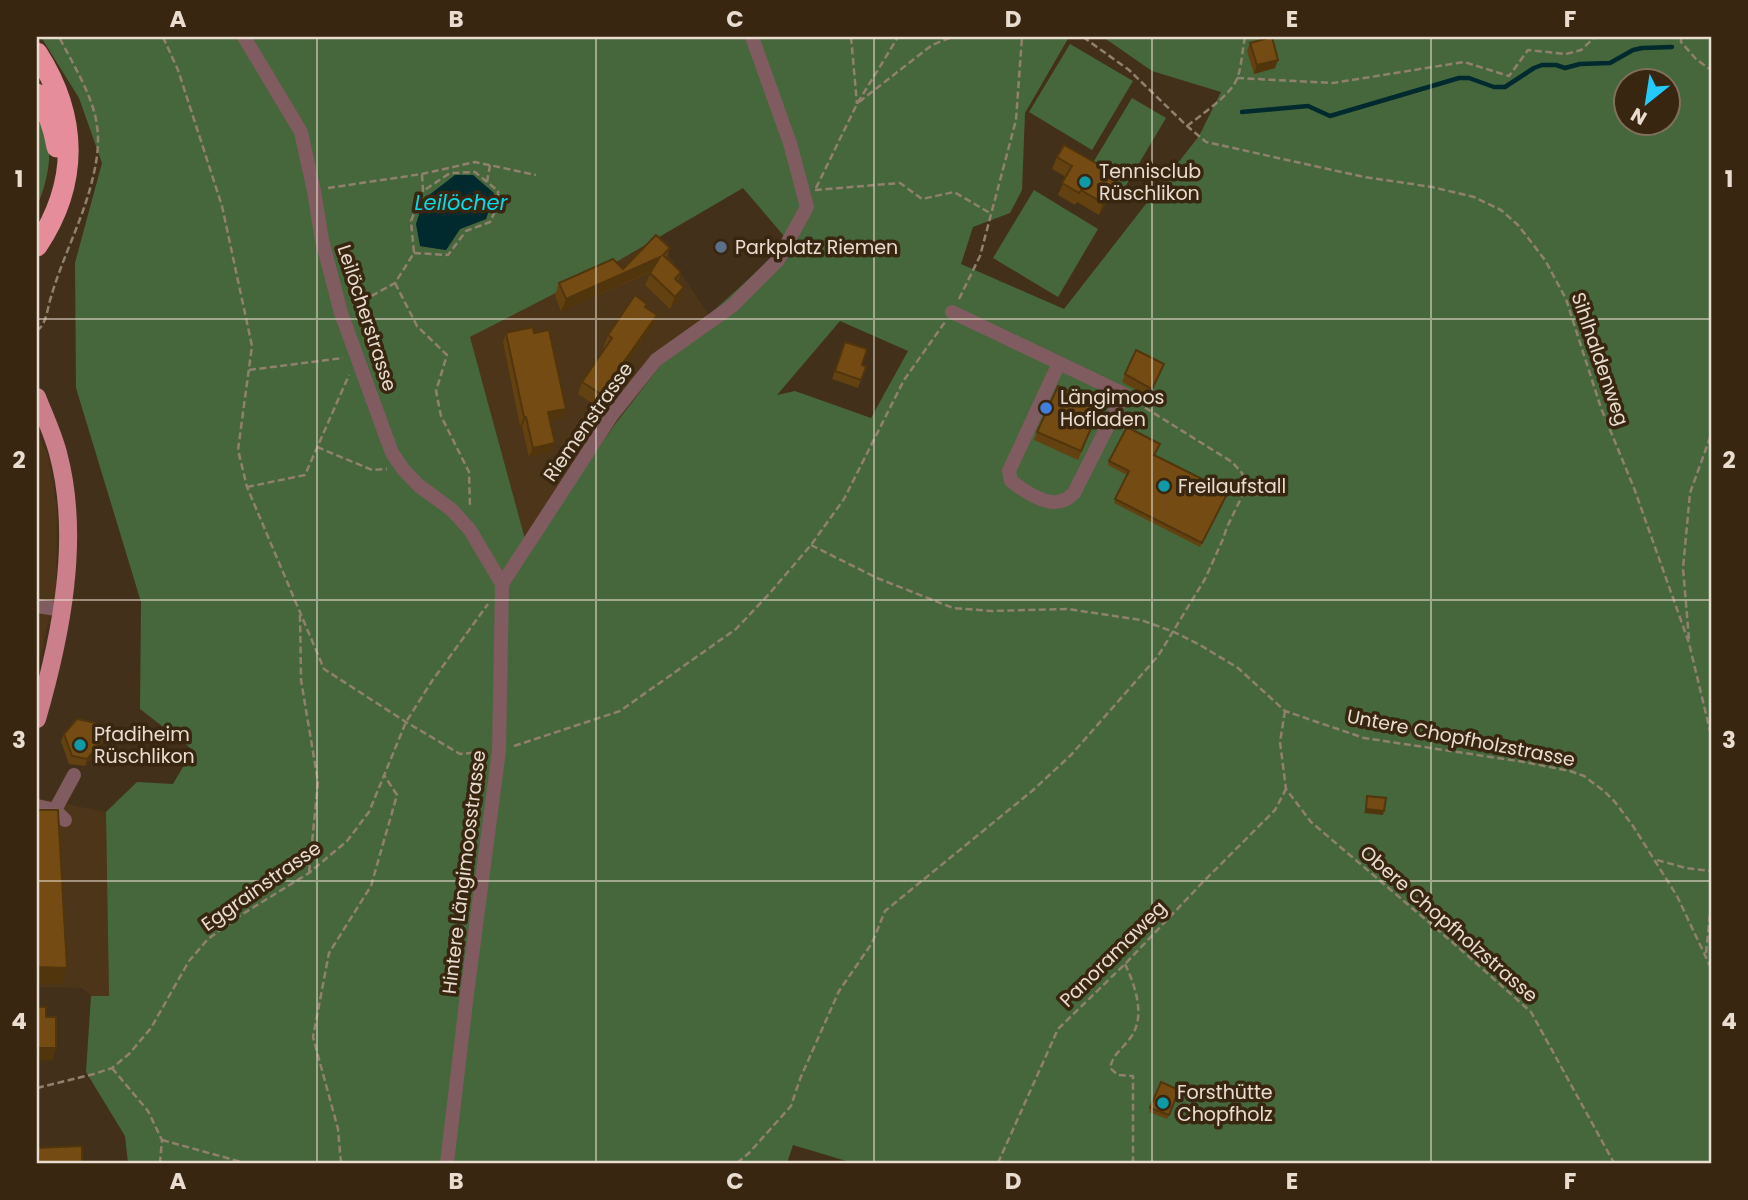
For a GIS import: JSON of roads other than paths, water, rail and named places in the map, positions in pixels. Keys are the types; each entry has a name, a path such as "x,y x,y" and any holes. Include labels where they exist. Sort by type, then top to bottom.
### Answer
{"highway":[{"path":"37,53 60,101 68,130 69,158 60,202 37,246"},
{"path":"37,94 53,126 57,159 51,193 37,225"}],"main road":[{"path":"37,397 58,452 64,484 67,546 63,610 37,719"}],"street":[{"name":"Leilöcherstrasse","path":"244,37 301,132 322,240 341,313 392,453 418,485 452,510 470,530 502,584"},
{"name":"Riemenstrasse","path":"502,584 612,415 656,360 732,306 778,260 807,207 790,143 752,37"},
{"path":"952,312 1059,363 1124,394 1074,493 1063,501 1048,501 1026,492 1012,481 1009,471 1059,363"},
{"name":"Hintere Längimoosstrasse","path":"447,1163 499,751 502,584"},
{"path":"37,606 63,610"},
{"path":"37,806 60,815 74,775"}],"water":[{"name":"Leilöcher","path":"455,175 473,175 494,193 486,219 460,229 446,250 420,246 416,224 424,199"}],"waterway":[{"path":"1242,112 1308,106 1330,116 1459,78 1469,78 1494,87 1505,87 1542,65 1565,68 1580,64 1610,63 1633,50 1672,47"}],"place":[{"name":"Tennisclub Rüschlikon","path":"1085,182"},
{"name":"Parkplatz Riemen","path":"721,247"},
{"name":"Längimoos Hofladen","path":"1046,408"},
{"name":"Freilaufstall","path":"1164,486"},
{"name":"Pfadiheim Rüschlikon","path":"80,745"},
{"name":"Forsthütte Chopfholz","path":"1163,1103"}]}
